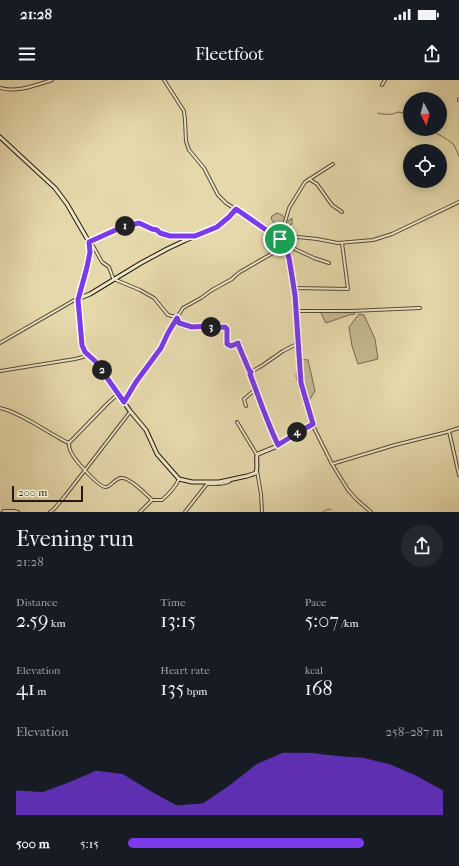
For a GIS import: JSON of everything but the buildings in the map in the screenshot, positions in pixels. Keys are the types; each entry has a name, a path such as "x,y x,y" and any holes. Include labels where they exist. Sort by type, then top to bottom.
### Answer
{"street":[{"path":"0,88 16,89 52,80"},
{"path":"164,80 184,111 186,141 189,150 204,168 216,192 226,203 280,239 285,246 289,258 294,288 301,383 313,424 332,464 354,497 371,512"},
{"path":"382,86 385,80"},
{"path":"0,137 55,188 67,204 89,244 93,246 102,262 109,267 117,281 129,285 154,298 168,316 176,317 179,323 192,327 210,326 214,328 225,327 227,329 227,344 231,346 238,343 251,372 250,374 271,432 278,445"},
{"path":"280,239 289,208 305,182 333,164"},
{"path":"309,179 317,184 332,205 342,212"},
{"path":"280,239 298,237 330,242 373,240 392,234 459,202"},
{"path":"0,344 78,298 90,294 140,263 167,249 217,227 236,209"},
{"path":"89,244 120,228 139,223 168,236 195,236"},
{"path":"294,288 348,289 342,242"},
{"path":"283,243 314,258 329,263"},
{"path":"89,244 87,267 78,298 82,345 86,355 95,361 130,411 148,433 157,454 179,479 192,482 219,482 231,480 256,473 257,470"},
{"path":"124,402 136,382 161,348 183,308 285,246"},
{"path":"296,312 420,308"},
{"path":"251,372 282,351 299,343"},
{"path":"0,371 75,359 86,355"},
{"path":"246,406 244,399 256,389"},
{"path":"69,443 118,394"},
{"path":"0,408 19,416 69,443"},
{"path":"50,512 85,471 130,411"},
{"path":"237,422 257,455 257,470 262,512"},
{"path":"257,455 278,445 313,424"},
{"path":"332,464 459,428"},
{"path":"450,431 459,475"},
{"path":"69,443 70,451 85,471 104,487 119,478 124,478 135,484 152,500 162,500 173,489 179,479"},
{"path":"185,512 207,484 222,484 231,480"},
{"path":"140,512 152,500"},
{"path":"3,512 18,512"}],"shaded area":[{"path":"277,213 282,215 288,221 292,218 292,224 287,230 280,229 272,232 274,223 271,219 272,216"},
{"path":"320,311 353,311 355,314 326,323"},
{"path":"359,314 364,315 375,339 378,359 358,364 352,346 349,327"},
{"path":"299,359 308,360 315,391 310,399 299,389 296,376"}],"waterway":[{"path":"378,113 403,113"},
{"path":"441,136 453,144 459,156"},
{"path":"323,512 331,509"}],"route":[{"path":"236,209 280,239 285,246 289,258 295,295 301,383 313,424 278,445 271,432 250,374 251,372 238,343 228,346 226,336 227,329 225,327 192,327 179,323 177,318 170,328 161,348 136,382 124,402 95,361 86,355 82,345 78,300 85,277 90,252 89,242 120,228 139,223 168,236 195,236 217,227 236,209"}]}
